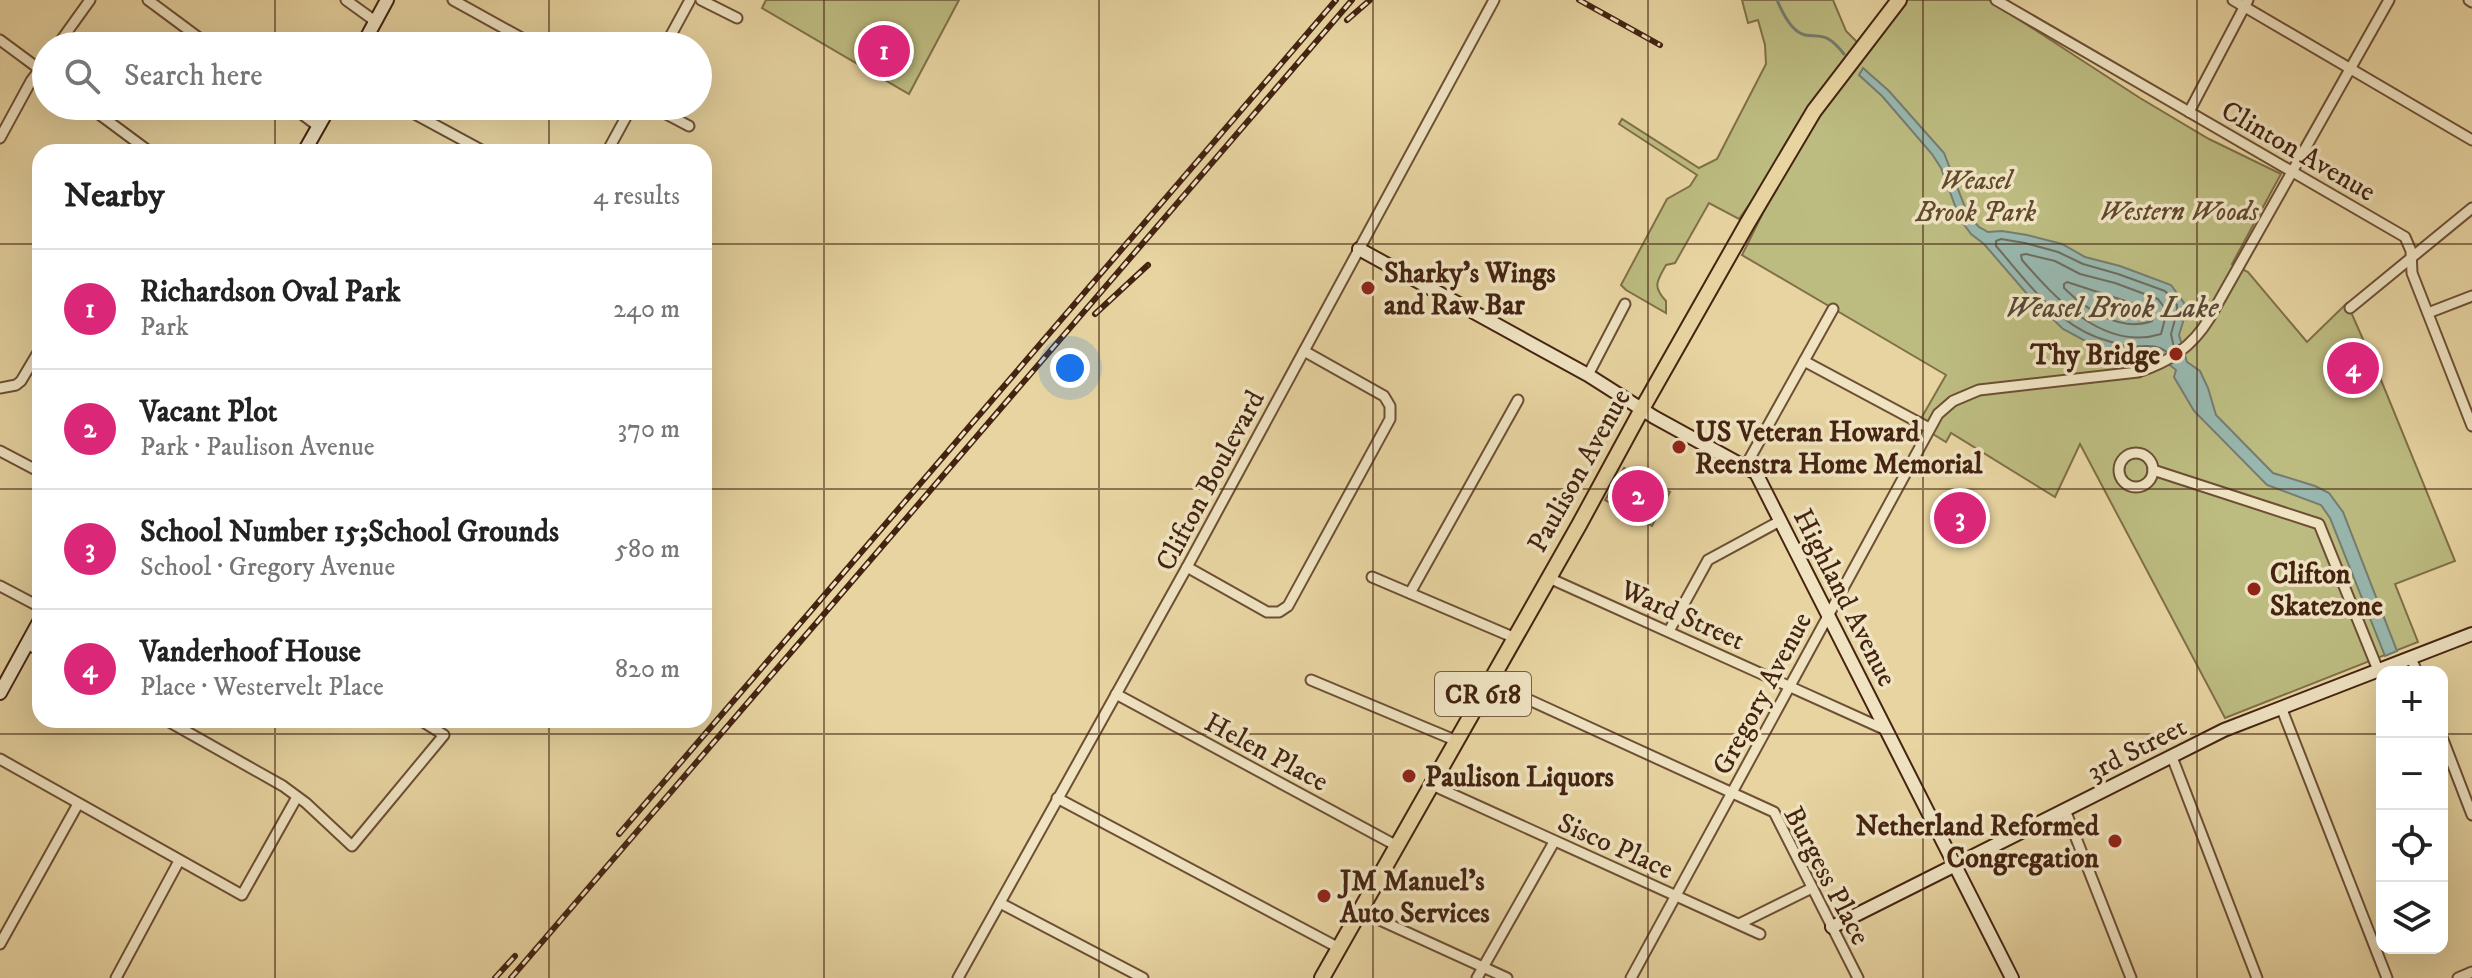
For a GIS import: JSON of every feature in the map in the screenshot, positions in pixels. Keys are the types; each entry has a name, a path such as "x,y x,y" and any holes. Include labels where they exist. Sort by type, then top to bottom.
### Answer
{"main road":[{"name":"Paulison Avenue","path":"1322,978 1610,471 1642,409 1814,111 1899,0"}],"street":[{"path":"67,32 90,0"},
{"path":"148,0 191,32"},
{"path":"346,0 375,21"},
{"path":"369,32 387,0"},
{"path":"453,0 511,32"},
{"path":"673,32 690,0"},
{"path":"701,0 737,18"},
{"name":"Clifton Boulevard","path":"958,978 1187,567 1494,0"},
{"name":"Clinton Avenue","path":"1996,0 2405,237 2409,244 2412,273 2472,426"},
{"path":"2233,0 2247,3 2349,69 2472,140"},
{"path":"2291,173 2389,0"},
{"path":"2189,112 2247,3"},
{"path":"0,40 32,60"},
{"path":"0,138 32,80"},
{"path":"106,120 138,144"},
{"path":"310,120 319,127"},
{"path":"309,144 323,120"},
{"path":"426,120 470,144"},
{"path":"611,144 624,120"},
{"path":"678,120 689,126"},
{"name":"Gregory Avenue","path":"1631,978 1938,414 1953,401 1979,390 2123,375 2161,364 2191,343 2209,319 2291,173"},
{"path":"2350,308 2472,208"},
{"name":"Highland Avenue","path":"1359,249 1588,375 1756,473 2012,978"},
{"path":"2428,313 2472,296"},
{"path":"1588,375 1625,304"},
{"path":"1745,467 1833,309"},
{"path":"1187,567 1267,612 1279,612 1288,606 1383,432 1390,419 1390,406 1384,396 1304,351"},
{"path":"1804,361 1929,428"},
{"path":"0,388 16,385 32,362"},
{"path":"1410,593 1518,400"},
{"path":"0,451 32,468"},
{"path":"2153,470 2319,524 2376,666"},
{"path":"1669,631 1708,560 1780,521"},
{"path":"1372,577 1515,638"},
{"name":"Ward Street","path":"1549,578 1886,730"},
{"path":"0,586 32,603"},
{"name":"3rd Street","path":"2389,666 2472,634"},
{"path":"0,693 32,635"},
{"path":"27,644 32,647"},
{"path":"2411,658 2414,666"},
{"name":"3rd Street","path":"1832,927 2224,730 2376,671"},
{"path":"1311,680 1457,741"},
{"name":"Burgess Place","path":"1490,682 1774,812 1858,978"},
{"name":"Helen Place","path":"1116,694 1397,846"},
{"path":"2281,707 2387,978"},
{"path":"180,728 283,786 352,846 444,735 433,728"},
{"path":"2442,738 2472,815"},
{"path":"2172,757 2257,978"},
{"path":"0,759 242,895 297,797"},
{"name":"Sisco Place","path":"1432,785 1760,934"},
{"path":"1057,798 1339,948"},
{"path":"0,944 78,804"},
{"path":"2065,810 2131,978"},
{"path":"1477,978 1554,842"},
{"path":"116,978 179,861"},
{"path":"1739,924 1812,888"},
{"path":"1000,903 1143,978"},
{"path":"1360,911 1507,978"},
{"path":"2458,978 2472,972"}],"green space":[{"path":"766,0 959,0 909,94 762,8"},
{"name":"Weasel Brook Park","path":"1742,0 1833,0 1846,31 1863,48 1899,0 1989,0 2140,98 2209,139 2281,174 2232,264 2248,272 2307,342 2347,303 2455,561 2395,584 2418,642 2225,718 2080,444 2055,497 1951,433 1946,442 1919,422 1946,375 1742,255 1810,118 1739,219 1709,203 1675,263 1666,265 1658,279 1657,287 1666,301 1666,313 1626,290 1621,285 1667,199 1690,186 1697,175 1619,124 1622,119 1699,168 1717,159 1766,64 1765,45 1758,20 1748,23"},
{"path":"1624,468 1670,492 1652,526 1605,500"}],"water":[{"name":"Weasel Brook Lake","path":"1863,68 1889,91 1944,153 1968,215 1979,227 1988,232 2027,235 2062,244 2085,257 2171,285 2184,303 2186,312 2179,335 2187,362 2200,371 2216,415 2273,473 2329,493 2343,512 2397,651 2385,656 2330,518 2321,505 2267,485 2194,411 2174,377 2176,370 2156,354 2125,354 2091,344 2063,329 1971,234 1960,219 1941,168 1932,154 1882,96 1859,75"}],"waterway":[{"path":"1777,0 1795,30 1805,35 1827,38 1844,54"}],"railway":[{"path":"712,726 1336,0"},
{"path":"511,978 1352,0"},
{"path":"1347,20 1370,0"},
{"path":"1579,0 1660,45"},
{"path":"1095,314 1148,265"},
{"path":"619,834 710,728"},
{"path":"495,978 515,956"}],"place":[{"name":"Richardson Oval Park","path":"884,51"},
{"name":"Sharky's Wings and Raw Bar","path":"1368,288"},
{"name":"Thy Bridge","path":"2176,354"},
{"name":"Vanderhoof House","path":"2353,368"},
{"name":"US Veteran Howard Reenstra Home Memorial","path":"1679,447"},
{"name":"Vacant Plot","path":"1638,496"},
{"name":"School Number 15;School Grounds","path":"1960,518"},
{"name":"Clifton Skatezone","path":"2254,589"},
{"name":"Paulison Liquors","path":"1409,776"},
{"name":"Netherland Reformed Congregation","path":"2115,841"},
{"name":"JM Manuel's Auto Services","path":"1324,896"}],"park label":[{"name":"Western Woods","path":"2179,210"}]}
